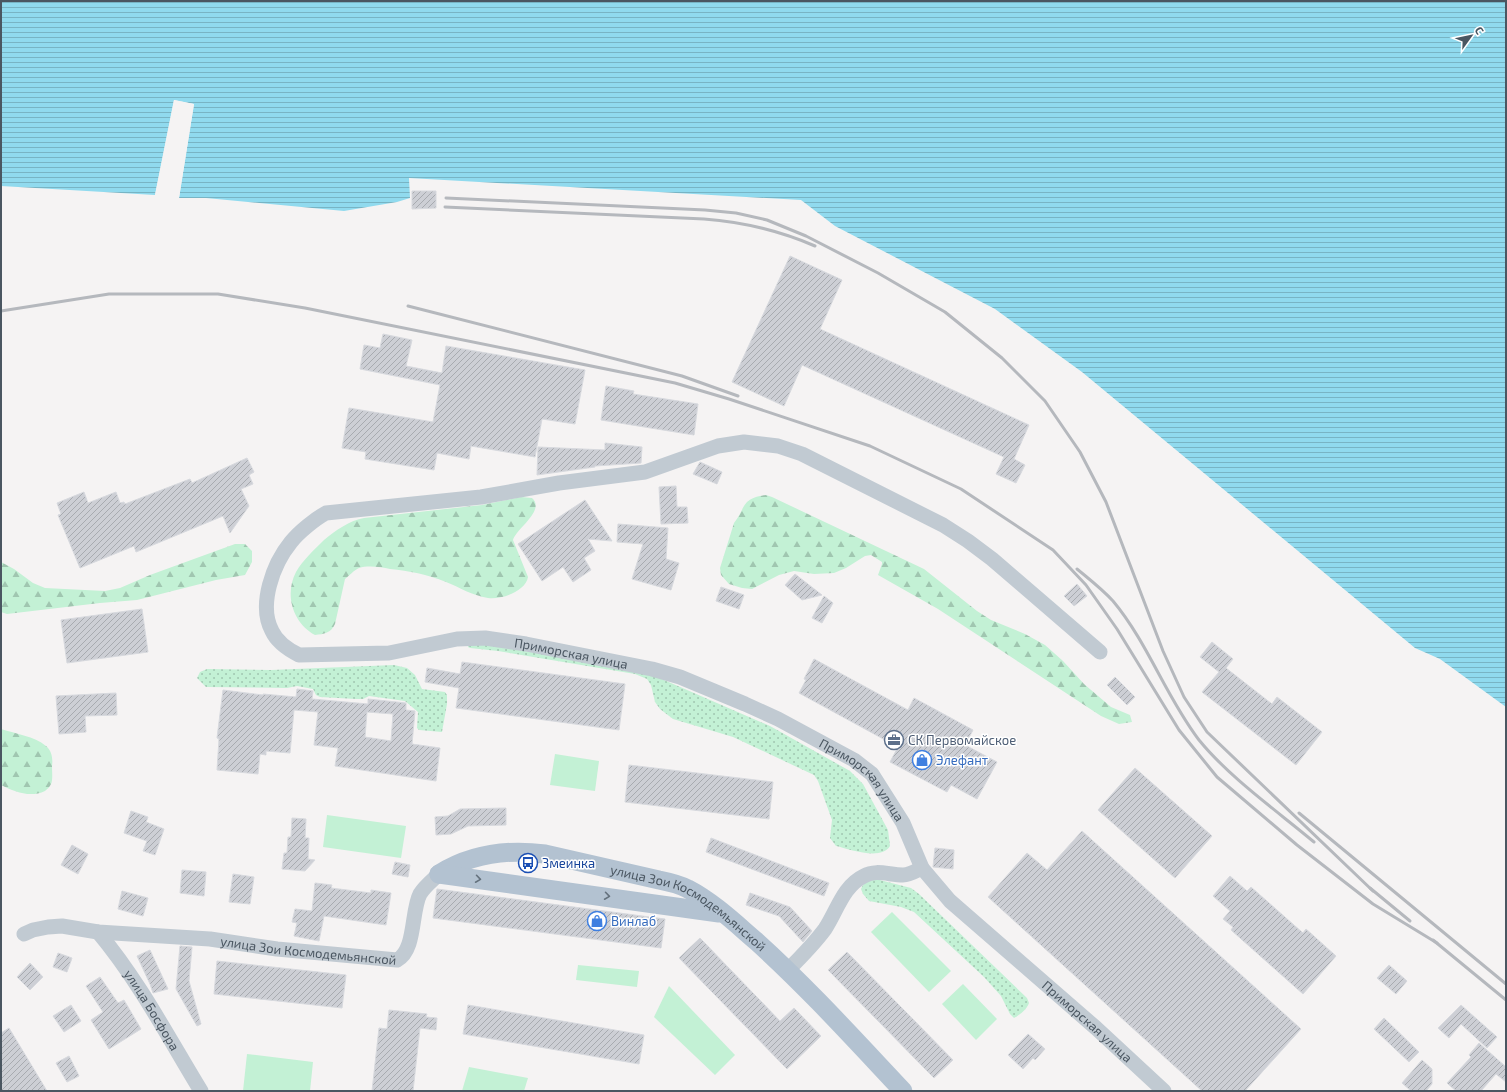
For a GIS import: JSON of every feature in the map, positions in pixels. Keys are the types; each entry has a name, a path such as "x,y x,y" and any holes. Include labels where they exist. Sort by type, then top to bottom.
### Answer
{"main road":[{"name":"улица Зои Космодемьянской","path":"439,874 450,867 484,855 529,852 544,854 676,884 689,889 725,914 788,970 845,1028 903,1091"},
{"path":"439,874 687,907 725,914"}],"street":[{"name":"Приморская улица","path":"1100,652 992,559 943,525 802,454 778,446 744,442 718,446 645,472 559,483 481,497 326,513 317,518 291,542 278,563 266,600 267,619 272,633 287,648 299,656 389,653 457,638 485,638 526,644 652,669 680,677 778,719 854,760 872,774 903,823 922,868 950,901 1096,1028 1164,1091"},
{"path":"788,970 814,944 826,927 842,898 852,885 862,876 882,872 904,875 922,868"},
{"name":"улица Зои Космодемьянской","path":"24,934 33,930 62,926 98,932 210,940 277,949 397,960 406,952 420,895 426,886 439,874"},
{"name":"улица Босфора","path":"98,932 111,948 152,1008 200,1091"}],"green space":[{"path":"766,495 924,569 977,611 991,620 1025,634 1045,645 1063,661 1084,684 1111,707 1130,715 1132,722 1119,724 1101,716 938,609 878,575 882,562 871,555 865,556 846,568 834,573 814,574 794,571 779,575 752,589 729,584 721,575 720,568 734,523 748,501 758,496"},
{"path":"521,497 532,498 535,503 535,508 533,514 513,540 528,577 523,586 512,594 499,598 482,597 439,579 425,575 383,568 363,567 357,569 345,579 335,624 329,631 315,635 307,630 296,616 291,599 291,590 292,581 296,572 305,559 324,540 348,523 364,518 482,505"},
{"path":"235,544 245,544 252,551 252,562 245,575 216,580 137,600 7,614 1,612 1,562 14,569 33,583 45,588 105,591 120,588 150,575"},
{"path":"468,645 491,645 648,673 770,726 850,771 863,784 888,830 890,846 880,853 864,853 836,846 830,838 832,820 818,781 814,775 733,737 673,719 660,709 655,702 651,685 647,679 635,674 498,651 470,648"},
{"path":"394,665 407,668 415,675 422,689 445,692 447,695 447,704 442,732 419,730 417,728 418,712 405,701 369,696 363,699 320,697 316,695 313,689 297,686 287,688 206,687 197,678 200,672 207,669 271,670"},
{"path":"1,729 30,738 48,748 52,758 52,782 45,791 28,794 17,792 1,785"},
{"path":"555,754 599,761 595,791 550,785"},
{"path":"327,815 406,826 401,858 323,847"},
{"path":"872,878 911,888 919,894 1027,998 1029,1003 1025,1010 1014,1018 1010,1014 1001,996 984,977 914,912 901,907 869,901 861,889 863,885"},
{"path":"892,912 951,971 929,992 871,932"},
{"path":"578,965 639,971 637,987 576,980"},
{"path":"963,984 997,1019 976,1040 942,1004"},
{"path":"669,986 735,1055 715,1075 654,1017"},
{"path":"247,1054 313,1062 310,1091 243,1091"},
{"path":"469,1067 528,1078 524,1091 462,1091"}],"water":[{"path":"1,1 1506,1 1506,707 1440,659 1415,648 1082,372 995,309 835,226 801,200 409,178 410,198 397,202 344,211 206,198 179,198 194,104 174,100 155,195 1,186"}],"pier":[{"path":"174,100 194,104 179,198 177,198 191,106 175,103 157,195 155,195"}],"building":[{"path":"412,191 436,191 436,208 412,209"},
{"path":"790,256 842,280 820,329 1029,425 1014,459 1025,465 1016,483 996,474 1004,457 802,365 784,406 732,382"},
{"path":"383,334 412,340 406,366 442,373 446,346 585,370 575,424 542,419 535,457 471,446 469,459 437,453 434,470 365,459 366,452 342,448 349,408 433,422 440,385 360,369 364,345 380,348"},
{"path":"606,386 634,391 633,394 698,404 694,435 601,420"},
{"path":"605,443 642,447 641,463 595,466 537,475 538,447 605,450"},
{"path":"247,458 254,472 249,475 253,484 241,489 249,506 230,533 223,516 136,552 134,546 80,568 58,515 61,514 57,503 84,492 88,503 116,492 120,503 124,502 125,504 190,479 192,483"},
{"path":"700,462 722,472 717,484 693,474"},
{"path":"676,486 677,507 687,507 688,523 661,524 659,487"},
{"path":"585,500 612,541 588,539 595,551 584,558 591,570 573,582 563,567 542,581 518,544"},
{"path":"618,524 668,528 666,559 679,563 671,590 632,579 643,544 617,542"},
{"path":"795,574 822,595 802,600 785,585"},
{"path":"1077,584 1087,596 1074,606 1064,596"},
{"path":"721,587 744,595 739,609 716,601"},
{"path":"824,596 833,603 822,623 812,618"},
{"path":"142,609 148,652 67,663 61,620"},
{"path":"1212,642 1233,659 1226,668 1272,704 1277,697 1322,732 1296,765 1202,692 1219,672 1200,657"},
{"path":"814,659 908,710 914,698 973,730 965,745 997,762 977,799 951,785 947,792 890,762 898,747 799,693"},
{"path":"462,662 625,684 619,730 456,708 459,688 425,682 427,668 460,674"},
{"path":"1115,677 1135,697 1127,705 1107,685"},
{"path":"297,689 313,691 312,699 368,704 368,699 406,703 406,710 415,711 412,744 440,748 436,781 335,766 338,748 314,745 318,712 294,710 290,753 266,751 266,755 260,754 258,774 217,770 219,739 217,738 223,690 296,697","holes":["367,712 393,714 391,741 365,737"]},
{"path":"116,693 117,715 85,716 86,732 59,734 56,696"},
{"path":"629,765 773,782 769,819 625,802"},
{"path":"1135,768 1212,836 1175,878 1098,810"},
{"path":"506,808 506,825 468,826 451,834 436,835 435,817 448,816 460,809"},
{"path":"131,811 148,817 146,822 164,829 155,855 143,851 147,841 124,833"},
{"path":"292,818 306,819 305,838 309,838 308,859 315,860 305,871 282,869 284,853 287,853 288,837 291,837"},
{"path":"1082,831 1301,1029 1245,1091 1202,1091 988,897 1027,853 1047,870"},
{"path":"711,838 829,883 824,896 706,852"},
{"path":"72,845 88,854 78,874 61,865"},
{"path":"935,848 954,850 953,869 933,867"},
{"path":"395,862 410,865 408,877 392,874"},
{"path":"182,870 206,872 204,896 180,893"},
{"path":"233,874 254,877 250,904 229,902"},
{"path":"1230,876 1247,891 1251,887 1303,933 1306,929 1336,956 1303,994 1231,930 1233,927 1223,919 1230,911 1213,896"},
{"path":"315,883 332,885 331,888 371,893 371,890 391,893 386,925 324,916 319,941 294,936 297,923 292,922 295,909 312,911"},
{"path":"437,889 665,919 661,948 433,918"},
{"path":"122,891 148,898 143,916 118,909"},
{"path":"750,893 790,907 812,931 803,942 779,916 746,905"},
{"path":"700,938 780,1021 794,1008 821,1036 787,1069 679,958"},
{"path":"180,946 192,947 189,981 201,1024 197,1026 176,989"},
{"path":"150,950 168,989 153,993 137,956"},
{"path":"847,952 953,1060 934,1078 828,970"},
{"path":"58,953 72,958 67,972 53,967"},
{"path":"217,961 346,975 342,1008 214,994"},
{"path":"30,963 43,977 30,990 17,977"},
{"path":"1389,965 1407,981 1396,994 1377,978"},
{"path":"100,977 118,1003 124,1000 141,1029 109,1049 91,1020 103,1012 86,986"},
{"path":"71,1005 81,1021 64,1032 53,1016"},
{"path":"468,1005 644,1035 639,1064 463,1034"},
{"path":"1461,1005 1497,1037 1487,1048 1461,1024 1449,1038 1438,1028"},
{"path":"389,1010 427,1014 426,1017 437,1018 436,1030 420,1028 413,1091 372,1091 379,1028 387,1029"},
{"path":"1384,1018 1419,1052 1409,1062 1374,1029"},
{"path":"9,1028 47,1091 1,1091 1,1033"},
{"path":"1028,1034 1045,1049 1035,1060 1033,1058 1023,1069 1008,1055"},
{"path":"1479,1043 1506,1067 1506,1082 1496,1074 1481,1091 1456,1091 1447,1083 1471,1057 1469,1055"},
{"path":"69,1056 79,1076 67,1082 56,1063"},
{"path":"1422,1060 1432,1069 1432,1084 1426,1091 1411,1091 1402,1083"}],"railway":[{"path":"446,198 705,210 736,213 767,220 806,236 878,273 945,312 1002,358 1045,401 1080,452 1106,502 1163,651 1184,697 1207,732 1373,891"},
{"path":"445,207 719,220 774,231 815,246"},
{"path":"1,311 109,294 218,294 305,308 675,383 729,399 870,446 961,489 1053,550 1086,585 1117,629 1179,730 1217,777 1297,845 1373,904 1437,943"},
{"path":"408,306 682,376 738,396"},
{"path":"1077,569 1109,597 1125,617 1137,634 1187,723 1211,754 1254,793 1314,842"},
{"path":"1299,813 1506,984"},
{"path":"1370,888 1410,921"},
{"path":"1433,940 1506,1000"}],"place":[{"name":"СК Первомайское","path":"894,740"},
{"name":"Элефант","path":"922,760"},
{"name":"Змеинка","path":"528,863"},
{"name":"Винлаб","path":"597,921"}]}
